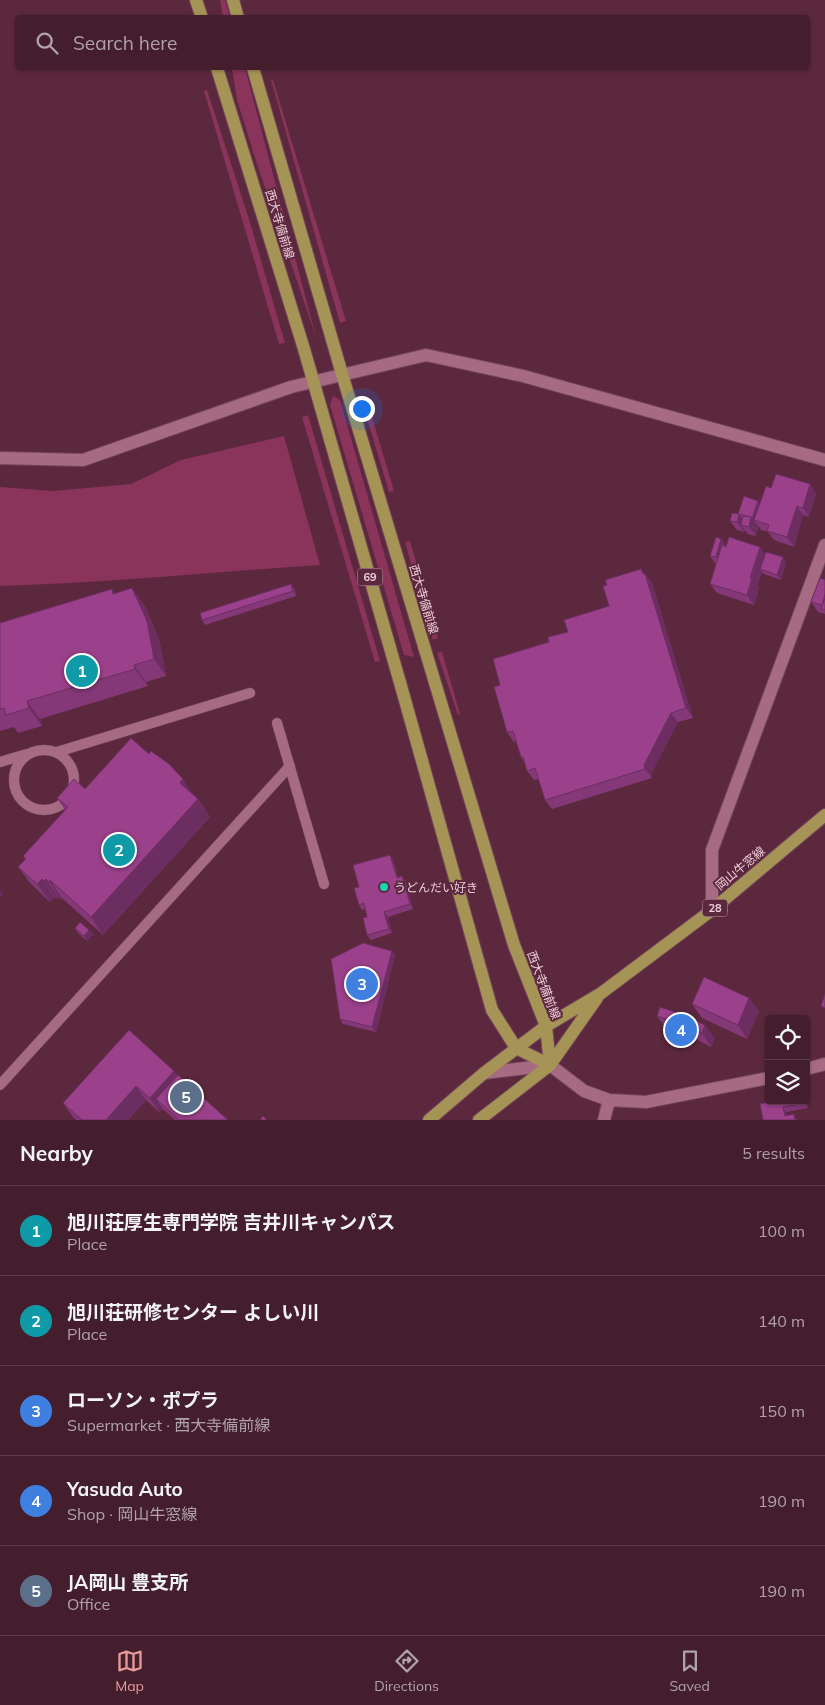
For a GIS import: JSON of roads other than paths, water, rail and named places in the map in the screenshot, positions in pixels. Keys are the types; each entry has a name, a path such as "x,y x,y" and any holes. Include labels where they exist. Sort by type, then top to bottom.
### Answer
{"main road":[{"path":"196,0 201,15"},
{"path":"233,0 237,15"},
{"name":"西大寺備前線","path":"218,70 313,381 492,1010 516,1048"},
{"name":"西大寺備前線","path":"254,70 342,374 514,945 546,1026 550,1065"},
{"name":"岡山牛窓線","path":"429,1120 516,1048 546,1026 600,994 712,910 825,815"},
{"name":"岡山牛窓線","path":"479,1120 550,1065 600,994"},
{"path":"516,1048 550,1065"}],"street":[{"path":"0,458 83,460 291,387 426,355 524,376 825,460"},
{"path":"712,910 712,850 825,545"},
{"path":"810,1068 825,1064"},
{"path":"484,1073 550,1065 584,1091 609,1100 646,1102 765,1079"},
{"path":"604,1120 609,1100"}],"lane":[{"path":"57,752 250,692"},
{"path":"277,723 324,884"},
{"path":"0,762 37,750 57,752 65,758 71,766 74,786 70,796 55,809 35,810 19,798 14,789 15,769 20,760 28,754"},
{"path":"0,1085 290,766"}],"place":[{"name":"旭川荘厚生専門学院 吉井川キャンパス","path":"82,671"},
{"name":"旭川荘研修センター よしい川","path":"119,850"},
{"name":"うどんだい好き","path":"384,887"},
{"name":"ローソン・ポプラ","path":"362,984"},
{"name":"Yasuda Auto","path":"681,1030"},
{"name":"JA岡山 豊支所","path":"186,1097"}]}
